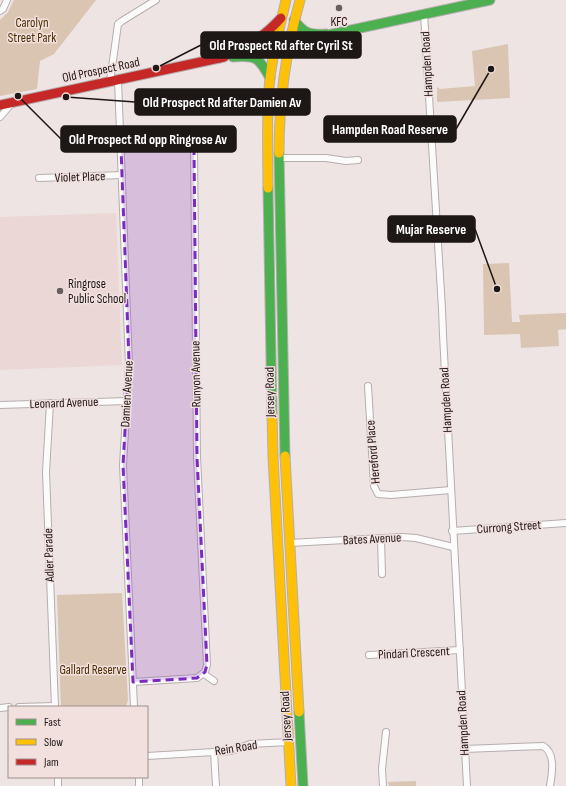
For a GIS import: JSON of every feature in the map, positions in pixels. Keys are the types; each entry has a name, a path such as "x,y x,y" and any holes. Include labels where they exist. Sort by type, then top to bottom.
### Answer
{"main road":[{"name":"Jersey Road","path":"286,0 275,46 270,78 268,107 268,158 272,437 291,786"},
{"name":"Jersey Road","path":"300,0 288,43 281,95 280,158 284,427 303,786"},
{"name":"Old Prospect Road","path":"0,105 490,0"},
{"path":"219,58 248,47 258,40 281,18"},
{"path":"294,20 306,33 315,35 326,34"},
{"path":"219,58 248,56 256,58 262,64 270,78"}],"street":[{"path":"0,11 3,9 7,0"},
{"name":"Damien Avenue","path":"134,706 122,466 129,362 121,148 114,81 118,24 156,0"},
{"name":"Hampden Road","path":"424,14 442,309 442,334 452,531 460,650 466,786"},
{"path":"0,117 12,103"},
{"name":"Runyon Avenue","path":"121,148 194,147 197,457 207,665 204,674"},
{"path":"268,158 326,158 346,161 358,160"},
{"name":"Violet Place","path":"39,178 122,175"},
{"name":"Hereford Place","path":"368,386 374,486 378,494 451,490"},
{"name":"Leonard Avenue","path":"0,405 127,401"},
{"name":"Adler Parade","path":"50,403 46,472 55,706"},
{"name":"Currong Street","path":"452,531 566,523"},
{"name":"Bates Avenue","path":"289,544 402,537 416,538 453,547"},
{"path":"381,538 382,574"},
{"name":"Pindari Crescent","path":"369,655 460,650"},
{"path":"133,682 194,679 204,674 214,681"},
{"path":"383,786 382,772 386,732"},
{"name":"Rein Road","path":"148,756 234,751 250,744 300,742"},
{"path":"464,749 543,746 550,751 551,756 552,776 550,786"},
{"path":"214,752 216,786"}],"highlighted area":[{"path":"194,147 197,457 207,665 205,672 197,678 133,682 123,465 129,362 121,148"}],"shaded area":[{"name":"Ringrose Public School","path":"116,213 122,365 0,370 0,217"}],"green space":[{"name":"Carolyn Street Park","path":"14,0 96,0 54,54 40,61 37,89 0,96 0,20 8,12"},
{"path":"508,44 510,98 437,102 437,87 440,89 475,86 472,51"},
{"path":"509,263 512,322 520,322 519,315 566,313 566,329 558,330 559,346 521,348 520,334 484,335 483,264"},
{"name":"Gallard Reserve","path":"122,593 128,700 126,706 61,706 57,595"},
{"path":"416,781 416,786 389,786 388,782"}],"traffic: fast":[{"path":"239,54 490,0"},
{"path":"294,20 307,32 326,34"},
{"path":"233,57 252,57 256,59 263,66 270,78"},
{"path":"279,153 285,456"},
{"path":"268,188 272,413"},
{"path":"299,712 303,786"}],"traffic: slow":[{"path":"268,188 268,119 270,78 286,0"},
{"path":"279,153 280,114 284,76 300,0"},
{"path":"272,413 273,457 291,786"},
{"path":"285,456 299,712"}],"traffic: jam":[{"path":"219,58 253,42 267,32 281,18"},
{"path":"0,105 224,57"}],"place":[{"name":"KFC","path":"339,8"},
{"name":"Old Prospect Rd after Cyril St","path":"156,68"},
{"name":"Hampden Road Reserve","path":"491,69"},
{"name":"Old Prospect Rd opp Ringrose Av","path":"18,96"},
{"name":"Old Prospect Rd after Damien Av","path":"66,97"},
{"name":"Mujar Reserve","path":"497,289"},
{"name":"Ringrose Public School","path":"60,291"}]}
